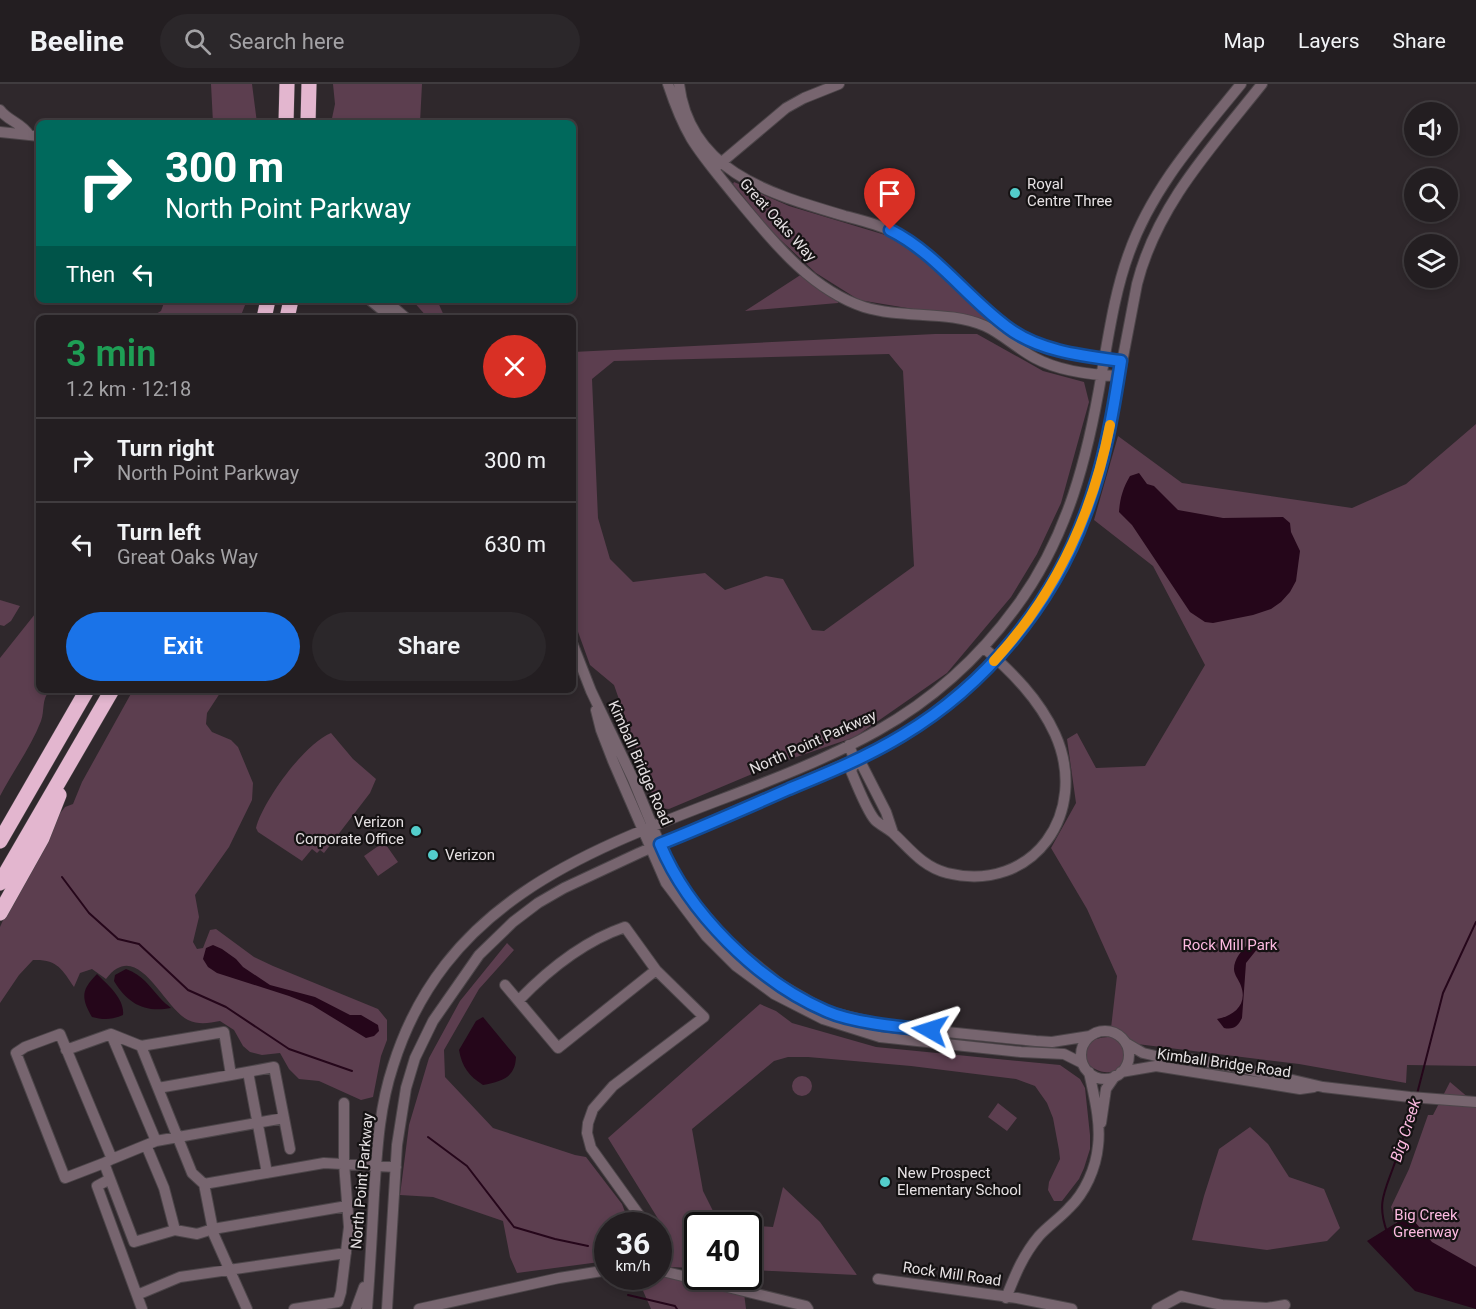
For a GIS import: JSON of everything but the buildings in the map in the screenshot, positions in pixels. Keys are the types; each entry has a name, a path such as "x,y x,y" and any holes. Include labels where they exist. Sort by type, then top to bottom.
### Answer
{"highway":[{"path":"286,120 287,84"},
{"path":"308,120 309,84"},
{"path":"0,841 85,693"},
{"path":"0,883 110,693"},
{"path":"0,913 50,820 64,772"}],"street":[{"name":"Great Oaks Way","path":"668,84 678,113 690,137 717,166 759,224 796,266 821,285 845,299 866,307 917,316 945,317 986,326 1036,358 1055,366 1102,376 1119,376"},
{"name":"Great Oaks Way","path":"679,84 682,102 692,125 712,154 717,166 762,189 900,235 932,260 1008,328 1033,342 1121,361"},
{"path":"717,166 786,108 838,84"},
{"name":"North Point Parkway","path":"367,1309 376,1166 383,1103 400,1045 421,1002 446,964 465,941 488,919 534,883 567,865 648,829 849,746 883,728 920,704 949,681 983,647 1022,599 1063,526 1085,459 1123,271 1142,220 1174,167 1240,84"},
{"path":"387,1309 401,1113 415,1058 439,1011 479,955 513,922 544,900 592,874 855,761 905,734 969,686 996,658 1026,622 1049,588 1085,518 1106,447 1140,271 1162,219 1191,172 1262,84"},
{"path":"0,110 11,121 34,136"},
{"path":"0,132 34,136"},
{"path":"374,303 388,315"},
{"path":"388,303 402,315"},
{"path":"849,746 855,761 862,765 886,812 893,833 911,853 930,866 947,873 990,874 1020,864 1032,857 1053,835 1063,810 1065,774 1060,750 1055,734 1021,681 983,647"},
{"name":"Kimball Bridge Road","path":"576,653 591,691 601,730 648,829 666,882 706,936 745,973 774,994 808,1012 880,1037 1020,1052 1064,1054 1082,1063"},
{"name":"Kimball Bridge Road","path":"655,846 688,895 729,943 782,985 826,1011 887,1026 1036,1041 1090,1036"},
{"path":"519,1000 540,978 587,944 625,927 656,970 704,1017 613,1086 593,1109 588,1123 587,1132 591,1148 637,1212"},
{"path":"465,941 479,955"},
{"path":"506,985 558,1048 656,970"},
{"path":"1107,1030 1118,1034 1126,1043 1129,1058 1118,1074 1099,1078 1089,1072 1082,1063 1082,1047 1090,1036 1099,1031 1107,1030"},
{"path":"66,1050 111,1034 141,1046 224,1032 231,1075"},
{"path":"134,1242 110,1179 108,1161 60,1034 25,1047 16,1053 65,1179 108,1161 151,1143 284,1118"},
{"path":"111,1034 151,1143 175,1230"},
{"name":"Kimball Bridge Road","path":"1126,1043 1143,1053 1156,1056 1245,1069 1323,1087 1476,1102"},
{"path":"141,1046 192,1173 204,1184 213,1229 247,1309"},
{"name":"Kimball Bridge Road","path":"1118,1074 1156,1066 1300,1089 1323,1087"},
{"path":"158,1088 274,1067 290,1149"},
{"path":"248,1072 267,1173"},
{"name":"Rock Mill Road","path":"1089,1072 1099,1129"},
{"name":"Rock Mill Road","path":"878,1279 1006,1298 1023,1256 1040,1235 1072,1206 1084,1188 1097,1156 1106,1089 1118,1074"},
{"path":"294,1309 338,1302 349,1227 344,1163 344,1103"},
{"path":"204,1184 324,1163 396,1167"},
{"path":"110,1179 97,1186 142,1309"},
{"path":"120,1250 134,1242 175,1230 197,1234 213,1229 347,1206"},
{"path":"137,1295 180,1277 346,1253"},
{"path":"356,1309 369,1270"},
{"path":"419,1309 450,1306 559,1278 594,1272"},
{"path":"672,1273 806,1306 808,1309"},
{"path":"1157,1309 1181,1296 1222,1305 1267,1308 1285,1305"},
{"path":"1006,1298 1069,1309"}],"green space":[{"path":"211,84 252,84 257,120 213,120"},
{"path":"333,84 422,84 420,120 332,120 335,104"},
{"path":"734,182 789,206 892,237 929,264 993,324 972,316 859,300 816,273 771,231 733,184"},
{"path":"802,274 839,299 838,303 745,311"},
{"path":"164,303 246,303 241,315 154,315 161,311"},
{"path":"415,303 438,303 444,315 425,315"},
{"path":"935,334 977,334 1043,371 1084,382 1089,402 1061,503 1037,554 1011,597 947,673 855,737 776,764 669,809 657,808 614,685 590,665 576,626 576,352","holes":["889,354 903,371 914,566 824,631 812,630 783,579 766,576 725,590 705,573 633,582 610,559 598,518 592,379 614,361"]},
{"name":"Rock Mill Park","path":"1476,424 1476,1066 1407,1065 1406,1083 1299,1064 1121,1042 1125,1048 1126,1063 1110,1072 1095,1069 1085,1061 1085,1050 1090,1042 1110,1037 1117,976 1087,909 1051,848 1076,803 1067,739 1077,733 1096,768 1145,766 1205,665 1153,566 1094,520 1118,436 1182,483 1352,508 1406,484"},
{"path":"0,600 20,606 11,621 4,626 0,625"},
{"path":"36,613 36,693 48,693 37,731 0,796 0,658"},
{"path":"131,693 220,693 207,713 206,724 212,732 231,740 238,747 253,783 252,800 229,847 195,895 199,917 193,942 197,949 203,948 210,930 216,929 254,957 378,1009 387,1020 387,1040 381,1056 373,1097 361,1100 319,1081 299,1079 289,1069 280,1053 262,1055 250,1052 243,1046 234,1030 220,1021 200,1023 188,1020 179,1013 150,979 139,970 129,966 118,968 106,979 92,969 80,973 74,987 58,966 48,961 33,960 19,975 0,1003 0,927 14,895 54,821 65,807 73,804 82,782"},
{"path":"331,733 353,759 376,779 370,793 324,853 320,850 317,853 312,849 302,861 258,832 256,828 267,803 286,774 309,749"},
{"path":"384,842 398,862 378,876 364,856"},
{"path":"507,943 514,950 479,989 444,1050 445,1077 493,1128 586,1157 622,1204 625,1212 594,1212 594,1263 517,1273 510,1257 503,1221 433,1197 400,1195 409,1125 429,1058 460,1001"},
{"path":"760,1004 776,1011 792,1023 876,1047 1060,1065 1080,1079 1085,1088 1090,1149 1079,1179 1062,1201 1054,1201 1048,1190 1049,1182 1060,1159 1059,1150 1053,1118 1047,1103 1035,1086 1016,1079 911,1066 808,1057 788,1057 774,1061 692,1129 703,1191 714,1212 684,1212 684,1268 672,1267 672,1212 654,1212 608,1138"},
{"path":"802,1076 809,1079 812,1086 809,1093 802,1096 795,1093 792,1086 795,1079"},
{"name":"Big Creek Greenway","path":"1450,1082 1476,1104 1476,1270 1393,1231 1396,1221 1391,1207 1409,1169 1428,1115 1433,1115"},
{"path":"998,1103 1017,1118 1007,1131 988,1117"},
{"path":"1250,1127 1268,1144 1289,1177 1324,1189 1340,1228 1327,1241 1267,1250 1192,1240 1219,1149"},
{"path":"783,1187 820,1222 857,1275 762,1271 762,1226 773,1227"},
{"path":"672,1272 684,1272 684,1290 744,1290 746,1309 651,1309 643,1290 672,1290"}],"shaded area":[{"path":"1139,473 1147,484 1154,486 1178,510 1223,518 1283,517 1290,523 1291,532 1300,551 1296,581 1290,592 1271,609 1213,623 1205,622 1190,612 1132,525 1119,512 1122,493 1130,476"},
{"path":"1248,944 1258,944 1258,948 1246,963 1242,1018 1235,1027 1224,1028 1217,1019 1238,1008 1243,993 1234,971 1235,962"},
{"path":"213,945 222,949 270,985 315,997 350,1015 361,1015 378,1025 379,1031 374,1036 366,1038 312,1005 217,973 208,967 203,959 206,948"},
{"path":"126,969 141,978 171,1008 145,1008 125,996 114,981 115,975"},
{"path":"97,974 119,998 123,1015 108,1019 92,1017 84,994"},
{"path":"483,1017 516,1057 510,1074 496,1082 483,1085 467,1071 459,1050 476,1021"},
{"path":"1409,1215 1432,1242 1476,1267 1476,1309 1415,1291 1367,1241"}],"waterway":[{"path":"62,877 89,913 118,939 139,944 188,990 226,1007 289,1049 352,1071"},
{"name":"Big Creek","path":"1417,1094 1443,993 1476,922"},
{"name":"Big Creek","path":"1387,1232 1382,1214 1383,1199 1415,1100"},
{"path":"428,1137 467,1166 514,1227 588,1246"},
{"path":"628,1295 675,1306 677,1309"}],"slow traffic":[{"path":"994,661 1038,605 1074,542 1092,497 1110,425"}],"place":[{"name":"Royal Centre Three","path":"1015,193"},
{"name":"Verizon Corporate Office","path":"416,831"},
{"name":"Verizon","path":"433,855"},
{"name":"New Prospect Elementary School","path":"885,1182"}],"route":[{"path":"890,230 910,242 932,260 1008,328 1033,342 1074,353 1121,361 1106,447 1085,518 1056,576 1026,622 981,674 937,712 887,745 855,761 660,844 675,877 700,912 729,943 782,985 826,1011 838,1015 887,1026 930,1030"}]}
